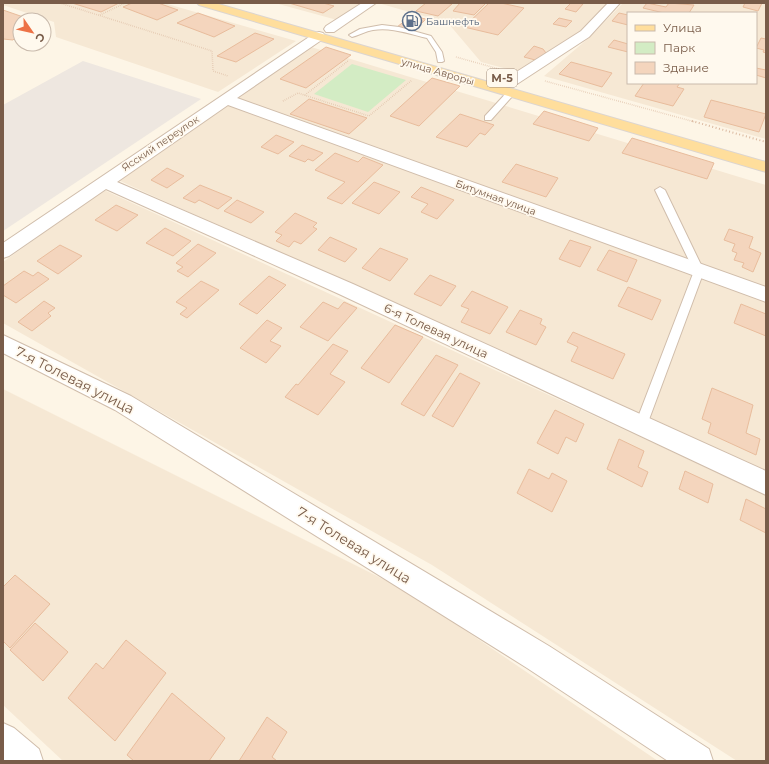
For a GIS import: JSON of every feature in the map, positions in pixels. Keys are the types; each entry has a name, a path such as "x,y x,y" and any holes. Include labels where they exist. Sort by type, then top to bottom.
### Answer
{"main road":[{"name":"улица Авроры","path":"203,3 324,33 512,86 676,127"},
{"name":"улица Авроры","path":"237,3 324,33 352,35 440,61 512,86 766,167"}],"street":[{"name":"Ясский переулок","path":"3,252 246,85 370,3"},
{"path":"512,86 585,34 614,3"},
{"name":"Битумная улица","path":"226,99 766,295"},
{"name":"6-я Толевая улица","path":"104,182 346,289 766,483"},
{"name":"7-я Толевая улица","path":"3,343 123,403 538,657 697,761"},
{"path":"3,739 27,761"}],"lane":[{"path":"352,35 377,27 388,27 429,37 439,52 440,61"},
{"path":"488,118 512,86"},
{"path":"641,425 699,270 660,190"}],"path":[{"path":"62,3 212,51 213,71 284,101 298,93 369,116 415,78"},
{"path":"100,16 125,3"},
{"path":"305,95 352,58"}],"shaded area":[{"path":"3,3 164,3 296,41 218,92 56,37 54,22 52,21 52,12 24,12 3,5"},
{"path":"275,3 363,3 337,20"},
{"path":"378,3 607,3 584,33 522,73 481,62 448,23"},
{"path":"623,3 766,3 766,139 544,76 591,36"},
{"path":"311,47 766,185 766,287 234,97"},
{"path":"83,61 201,99 3,231 3,105"},
{"path":"229,105 766,302 766,475 118,180"},
{"path":"104,190 766,495 766,761 737,761 432,565 3,323 3,262"},
{"path":"3,389 407,591 658,761 63,761 3,705"}],"green space":[{"path":"352,64 406,80 368,112 314,94"}],"building":[{"path":"72,3 119,3 101,12"},
{"path":"132,3 158,3 178,10 157,20 123,7"},
{"path":"289,3 323,3 334,6 323,13"},
{"path":"426,3 452,4 438,16 416,11"},
{"path":"460,3 486,3 474,15 453,11"},
{"path":"489,3 501,3 524,8 498,35 464,27"},
{"path":"571,3 583,4 576,12 565,9"},
{"path":"647,3 666,7 669,3 694,5 690,12 660,12 643,8"},
{"path":"745,3 762,3 758,11 743,7"},
{"path":"3,10 12,13 12,40 3,39"},
{"path":"198,13 235,26 214,37 177,23"},
{"path":"619,13 627,15 627,25 612,21"},
{"path":"411,16 426,19 414,31 397,27"},
{"path":"559,18 572,21 566,27 553,24"},
{"path":"255,33 274,39 236,62 217,56"},
{"path":"761,38 766,39 766,53 763,52 764,50 757,48"},
{"path":"614,40 627,44 627,52 608,47"},
{"path":"534,46 543,49 546,53 539,61 524,57"},
{"path":"326,47 351,55 306,88 280,79"},
{"path":"571,62 612,73 602,87 559,74"},
{"path":"757,68 766,70 766,78 757,75"},
{"path":"432,78 460,86 419,126 390,116"},
{"path":"643,84 679,84 677,87 684,89 673,106 635,96"},
{"path":"309,99 367,118 349,134 290,114"},
{"path":"711,100 766,114 759,132 704,117"},
{"path":"544,111 598,128 589,141 533,124"},
{"path":"460,114 494,125 485,135 480,133 467,147 436,137"},
{"path":"276,135 294,142 278,154 261,147"},
{"path":"632,138 714,163 707,179 622,153"},
{"path":"302,145 323,153 313,161 308,159 305,162 289,156"},
{"path":"335,153 358,162 363,157 383,165 342,204 327,198 345,182 315,170"},
{"path":"516,164 558,178 546,197 502,182"},
{"path":"167,168 184,176 167,188 151,180"},
{"path":"374,182 400,192 379,214 352,203"},
{"path":"200,185 232,198 218,209 199,200 195,203 183,198"},
{"path":"421,187 454,200 437,219 421,212 428,204 411,197"},
{"path":"237,200 264,212 251,223 224,211"},
{"path":"116,205 138,215 117,231 95,220"},
{"path":"295,213 317,223 313,227 317,229 301,244 294,241 289,247 276,241 282,235 275,232"},
{"path":"165,228 191,241 173,256 146,243"},
{"path":"729,229 753,237 749,248 761,253 753,272 742,267 744,263 734,260 737,253 732,251 735,244 724,240"},
{"path":"330,237 357,249 345,262 318,250"},
{"path":"570,240 591,247 580,267 559,259"},
{"path":"198,244 216,253 188,277 177,271 183,267 176,263"},
{"path":"60,245 82,256 58,274 37,261"},
{"path":"380,248 408,259 390,281 362,268"},
{"path":"609,250 637,260 627,282 597,270"},
{"path":"24,271 33,276 38,272 49,279 16,303 3,295 3,286"},
{"path":"430,275 456,286 441,306 414,294"},
{"path":"269,276 286,285 257,314 239,304"},
{"path":"201,281 219,290 187,318 180,314 187,308 176,302"},
{"path":"628,287 661,300 652,320 618,306"},
{"path":"472,291 508,307 490,334 461,322 469,309 461,306"},
{"path":"44,301 55,308 48,313 51,316 32,331 18,322"},
{"path":"323,302 338,309 344,302 357,308 328,341 300,327"},
{"path":"741,304 766,314 766,336 734,323"},
{"path":"520,310 542,319 540,324 546,327 536,345 506,332"},
{"path":"267,320 282,328 270,341 281,346 266,363 240,348"},
{"path":"395,325 423,337 389,383 361,368"},
{"path":"573,332 625,354 613,379 571,361 578,347 567,342"},
{"path":"333,344 348,351 330,374 345,382 318,415 285,397 296,384 298,385"},
{"path":"436,355 458,365 424,416 401,404"},
{"path":"460,373 480,383 453,427 432,416"},
{"path":"712,388 753,405 746,433 760,439 756,455 708,433 711,423 702,419"},
{"path":"555,410 584,424 576,442 566,437 558,454 537,443"},
{"path":"619,439 644,451 638,467 648,472 642,487 607,469"},
{"path":"529,469 549,479 552,473 567,481 552,512 517,493"},
{"path":"685,471 713,484 708,503 679,489"},
{"path":"746,499 766,509 766,533 740,520"},
{"path":"15,575 50,604 10,648 3,641 3,587"},
{"path":"35,623 68,652 43,681 10,650"},
{"path":"126,640 166,673 115,741 68,698 96,663 103,669"},
{"path":"172,693 225,738 209,761 134,761 127,755"},
{"path":"267,717 287,732 272,757 277,761 239,761"}],"place":[{"name":"Башнефть","path":"412,21"}]}
